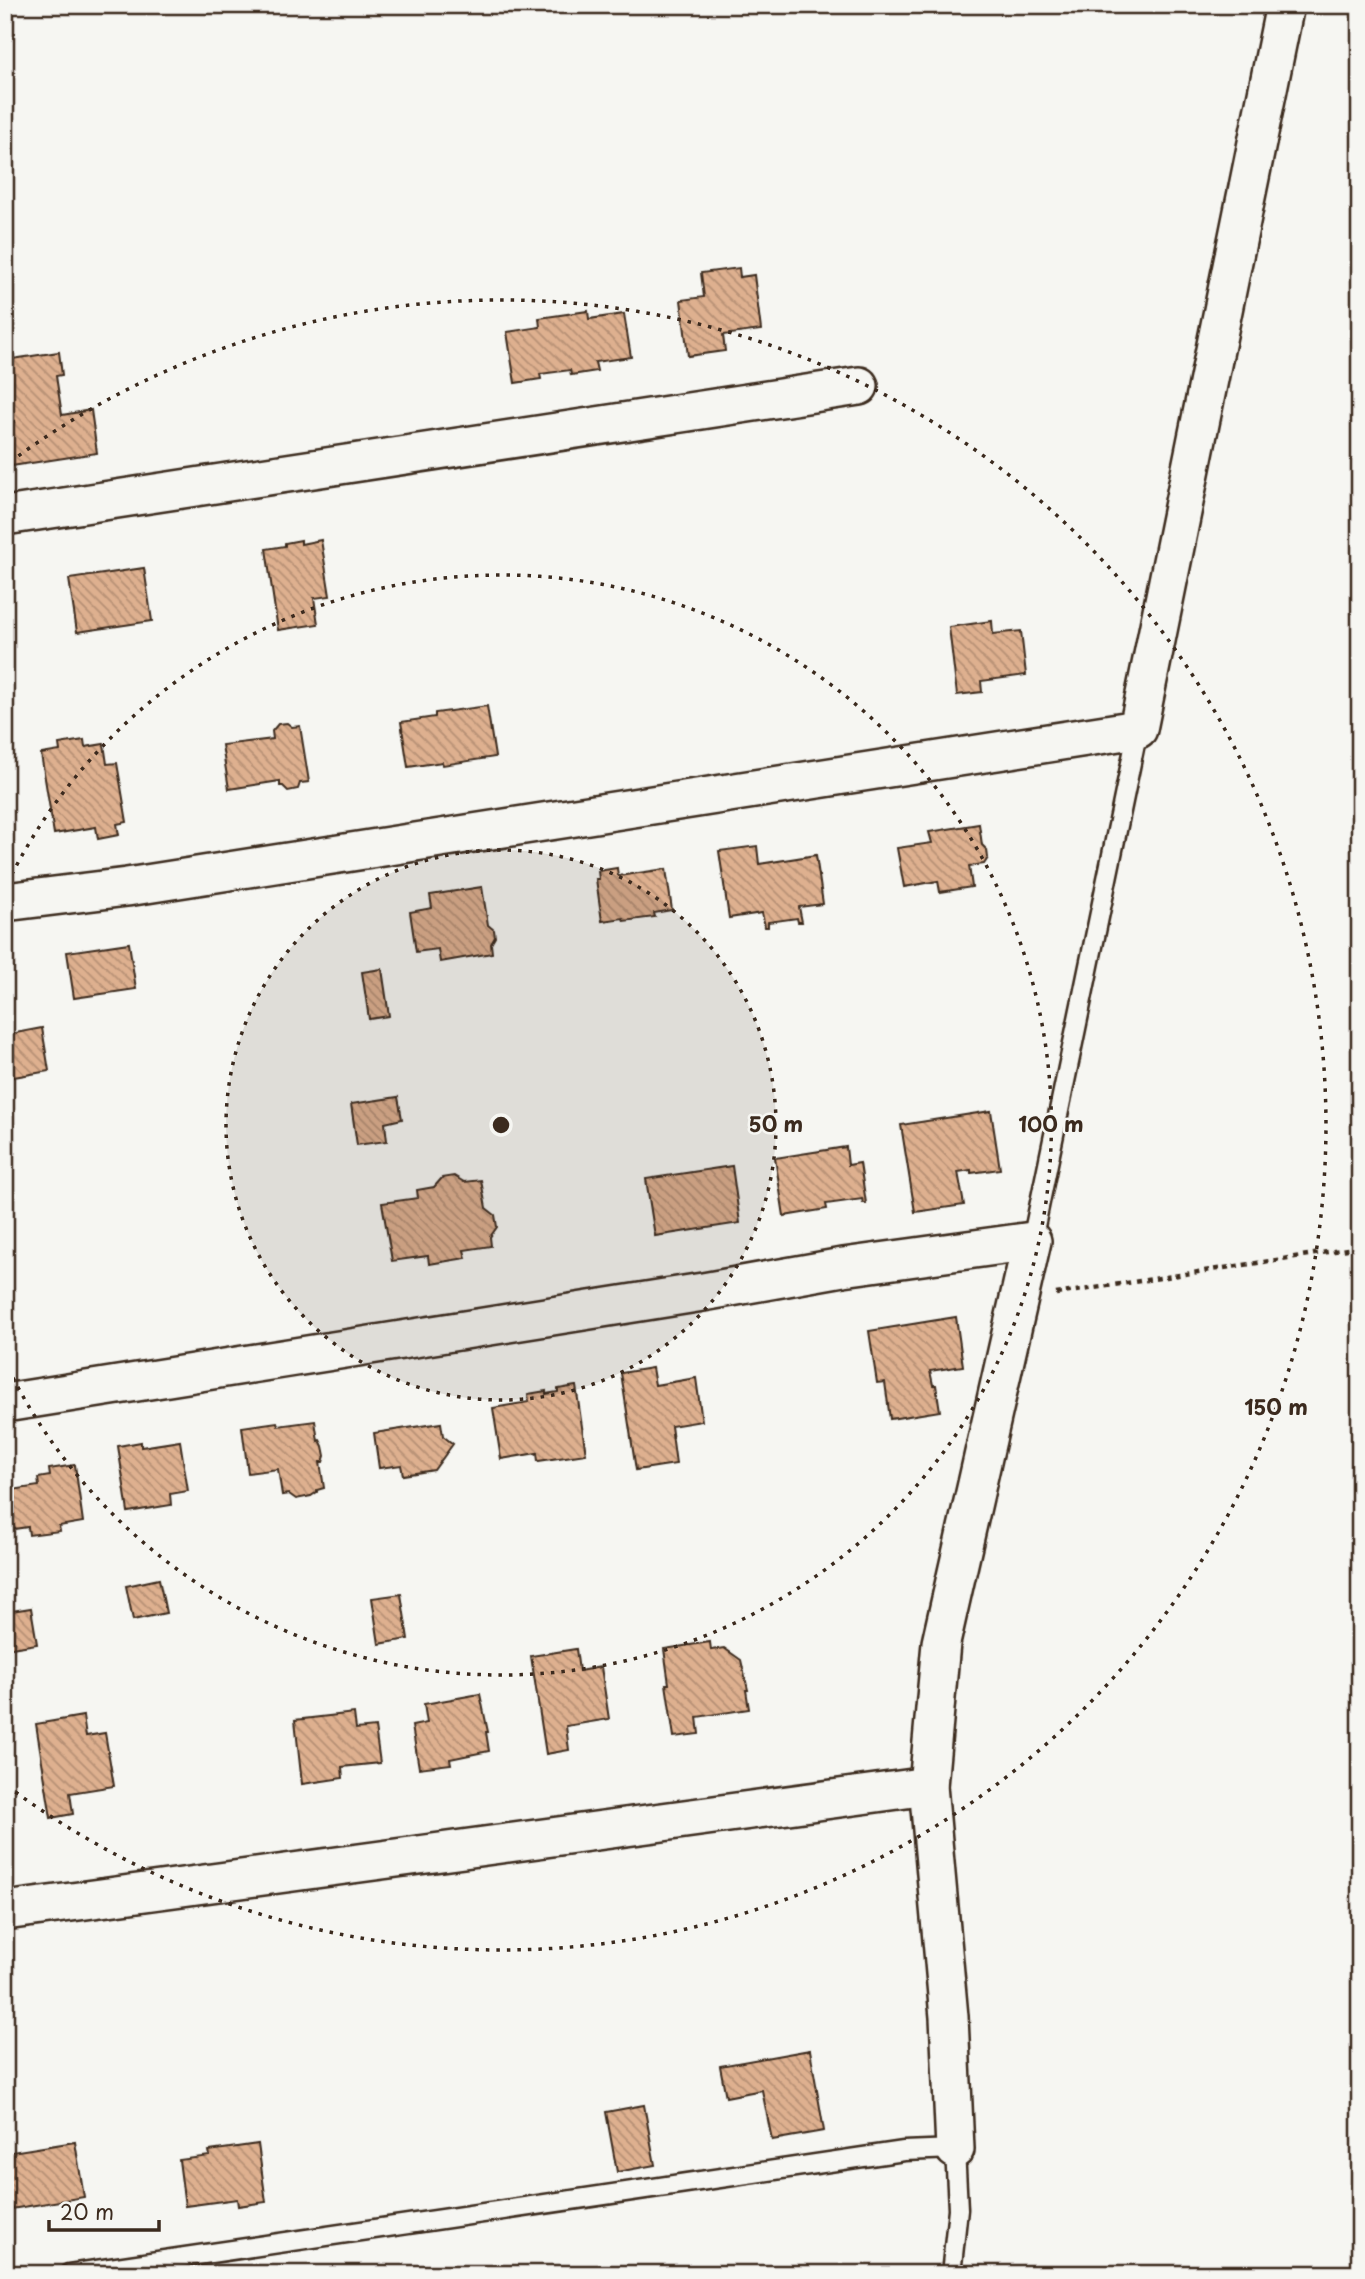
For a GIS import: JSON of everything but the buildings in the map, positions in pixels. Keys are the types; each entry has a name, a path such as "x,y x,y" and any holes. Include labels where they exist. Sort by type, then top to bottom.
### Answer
{"street":[{"path":"5,902 155,883 1138,729 1285,5"},
{"path":"5,516 859,386"},
{"path":"5,1404 843,1267 1032,1241 940,1643 928,1786 949,2017 955,2149"},
{"path":"5,1911 928,1786"}],"lane":[{"path":"1032,1241 1138,729"},
{"path":"69,2274 904,2151 955,2149 958,2209 951,2274"}],"path":[{"path":"1020,1300 1360,1247"}]}
